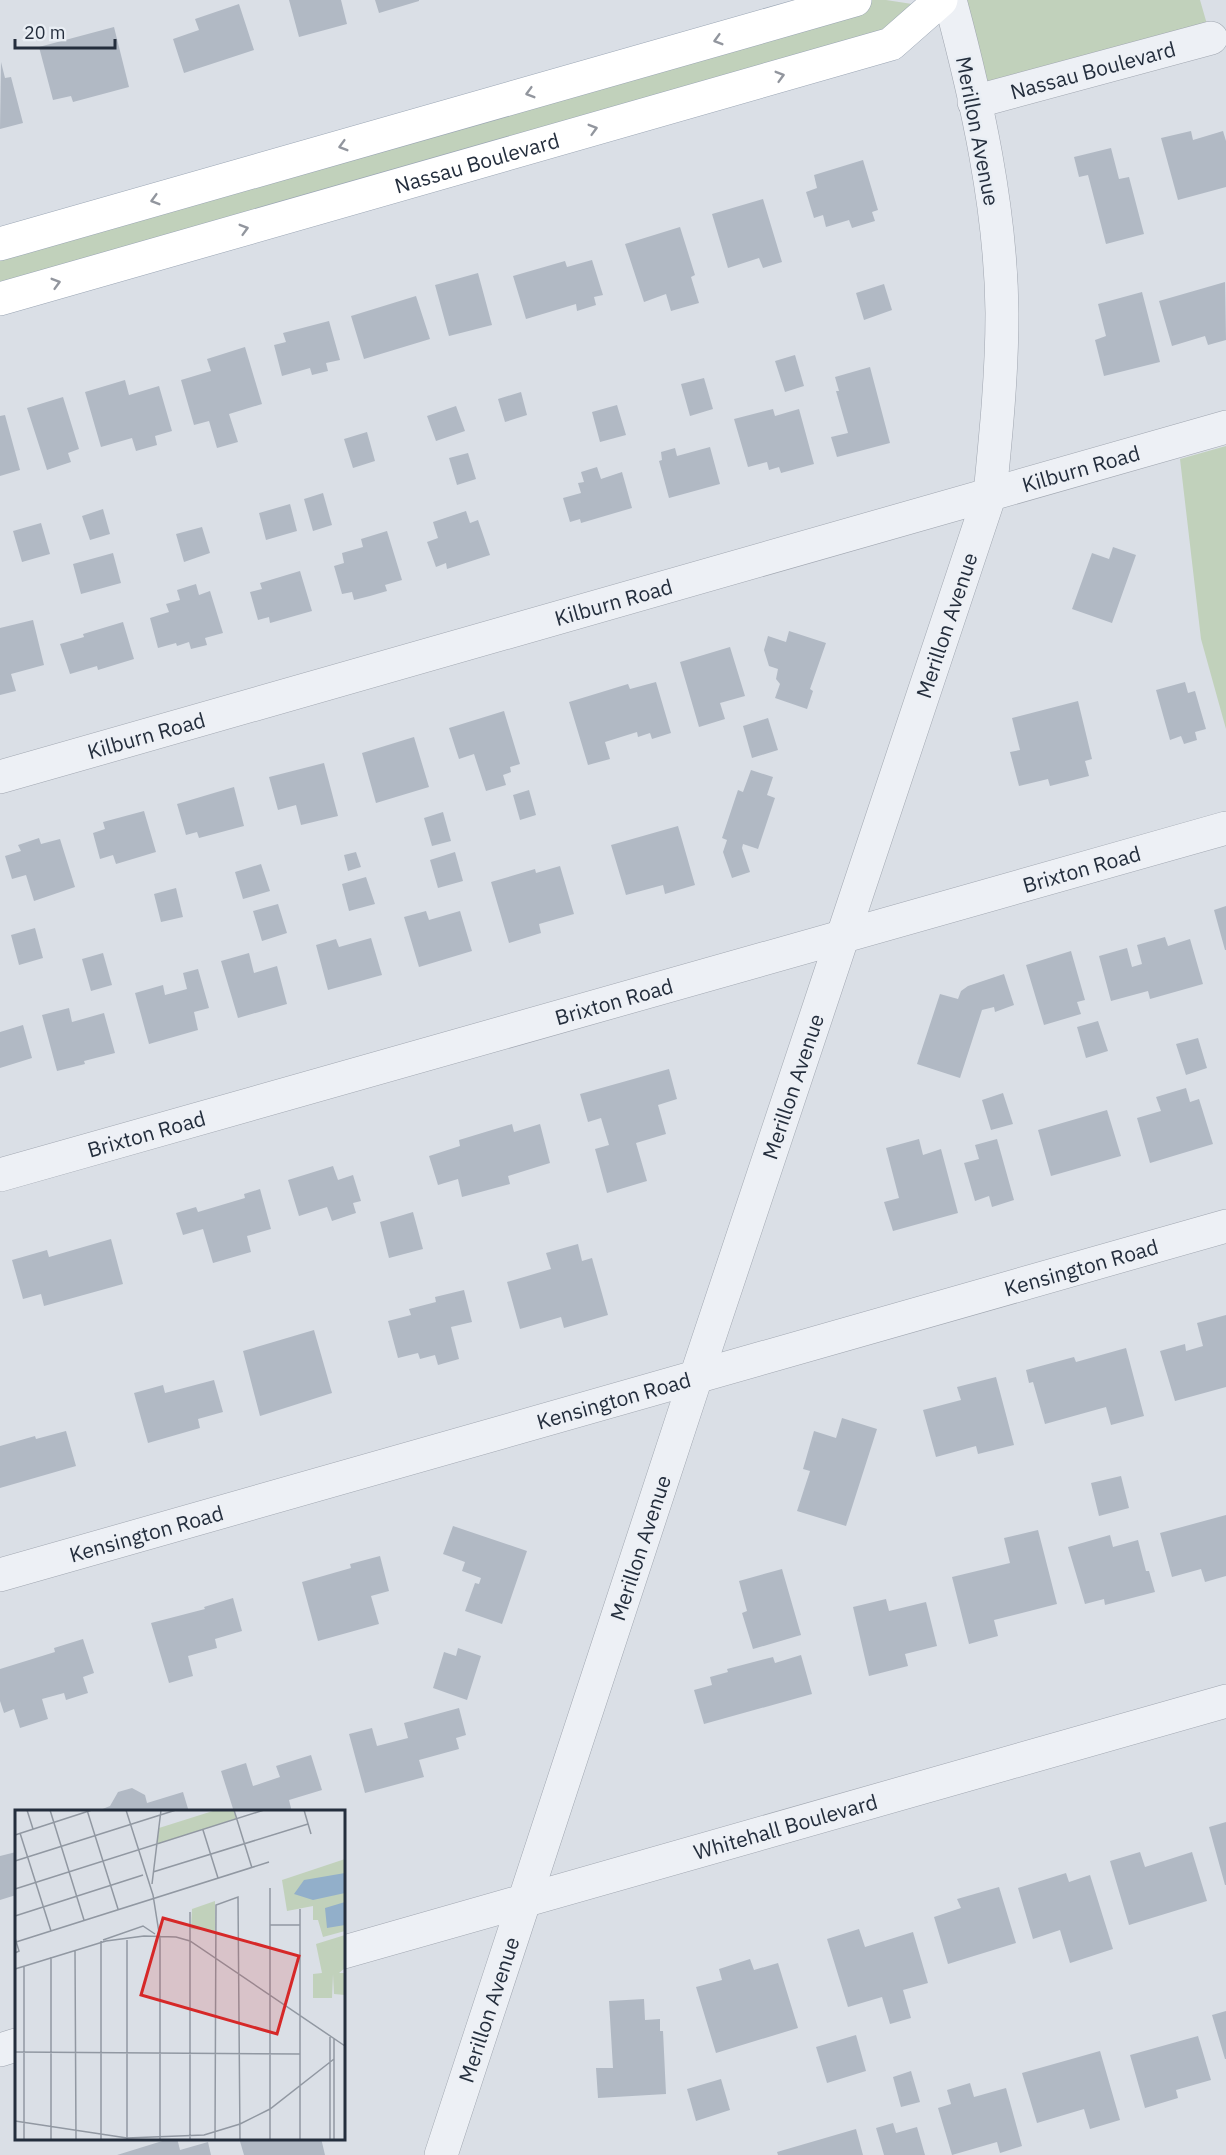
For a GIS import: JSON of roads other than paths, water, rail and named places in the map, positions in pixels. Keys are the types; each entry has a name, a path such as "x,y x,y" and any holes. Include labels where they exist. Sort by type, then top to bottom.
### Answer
{"main road":[{"path":"0,244 855,0"},
{"name":"Nassau Boulevard","path":"0,299 891,44 941,0"}],"street":[{"name":"Merillon Avenue","path":"441,2155 842,935 990,494 999,393 1002,312 995,223 974,102 950,0"},
{"name":"Nassau Boulevard","path":"974,102 1211,38"},
{"name":"Kilburn Road","path":"0,777 1226,427"},
{"name":"Brixton Road","path":"0,1175 1226,828"},
{"name":"Kensington Road","path":"0,1575 1226,1226"},
{"name":"Whitehall Boulevard","path":"345,1952 1226,1701"},
{"path":"0,2050 15,2045"}]}
